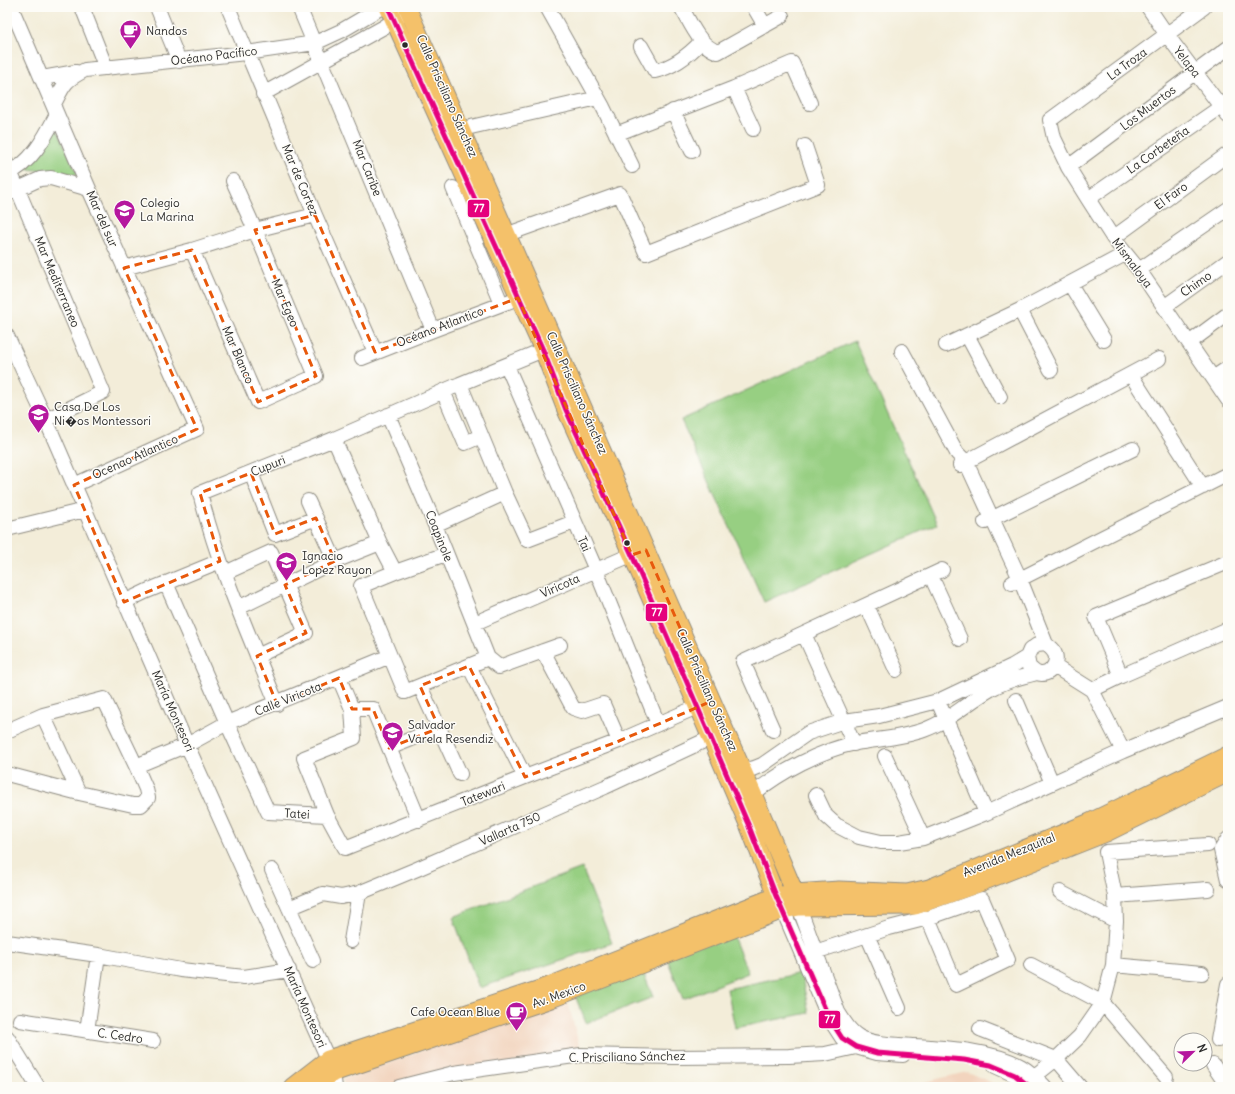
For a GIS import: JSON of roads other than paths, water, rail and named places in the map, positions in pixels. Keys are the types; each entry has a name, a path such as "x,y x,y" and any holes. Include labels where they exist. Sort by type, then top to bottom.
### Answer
{"main road":[{"name":"Calle Prisciliano Sánchez","path":"410,8 581,404 639,552 718,735 748,824 779,903"},
{"name":"Calle Prisciliano Sánchez","path":"391,14 542,350 566,410 639,552"},
{"name":"Calle Prisciliano Sánchez","path":"718,735 741,768 797,900"},
{"name":"Avenida Mezquital","path":"779,903 839,890 907,893 929,888 1090,822 1228,755"},
{"name":"Avenida Mezquital","path":"797,900 915,906 986,881 1106,833 1227,775"},
{"name":"Av. Mexico","path":"332,1073 549,986 779,903"},
{"path":"292,1087 332,1073"},
{"path":"313,1087 332,1073"}],"street":[{"name":"Mar del sur","path":"12,7 89,189 197,429"},
{"path":"82,7 106,68"},
{"path":"156,7 179,61"},
{"name":"Mar de Cortez","path":"228,7 263,94 375,352"},
{"name":"Mar Caribe","path":"299,7 323,61 433,330"},
{"name":"Océano Pacífico","path":"8,170 20,167 38,147 46,135 64,83 71,77 85,70 179,61 314,43 341,31 382,7"},
{"path":"546,7 598,98 632,166"},
{"path":"681,7 702,41 712,50 718,52 782,16"},
{"path":"754,7 764,26"},
{"name":"Yelapa","path":"1148,7 1195,72 1226,107"},
{"name":"La Troza","path":"1050,120 1204,7"},
{"path":"263,94 323,61 391,14 410,8"},
{"path":"642,46 655,71 665,69 691,53 702,41"},
{"name":"Los Muertos","path":"1068,167 1228,48"},
{"path":"616,134 734,88 792,63 810,103"},
{"path":"42,78 85,70"},
{"path":"734,88 753,128"},
{"path":"462,129 598,98"},
{"name":"La Corbeteña","path":"1088,199 1215,111 1226,107"},
{"path":"674,111 692,151"},
{"name":"Mismaloya","path":"1050,120 1054,138 1068,167 1088,199 1113,238 1139,270 1228,400"},
{"path":"508,234 620,194 646,253 818,185 805,146"},
{"name":"El Faro","path":"1113,238 1228,154"},
{"name":"Mar Mediterraneo","path":"8,170 13,191 104,392 46,420"},
{"path":"13,191 40,179 52,178 89,189"},
{"name":"Mar Egeo","path":"233,181 316,376"},
{"path":"453,188 501,303"},
{"path":"1139,270 1228,209"},
{"path":"124,268 192,250 255,230 315,216"},
{"name":"Mar Blanco","path":"192,250 258,402 316,376"},
{"path":"946,345 1020,310 1125,254"},
{"name":"Chimo","path":"1164,307 1228,261"},
{"path":"1070,284 1104,340"},
{"name":"Océano Atlantico","path":"362,358 501,303 518,298"},
{"path":"1020,310 1051,370"},
{"path":"1189,343 1228,314"},
{"path":"967,335 1000,398"},
{"name":"María Montesori","path":"7,336 46,420 124,602 288,970 332,1073"},
{"name":"Cupuri","path":"277,704 222,567 200,493 334,439 443,391 507,366 542,350"},
{"path":"902,351 961,460 1016,581 1041,645"},
{"path":"961,460 1131,375 1159,359"},
{"name":"Tai","path":"507,366 596,570 658,724"},
{"path":"1213,378 1228,368"},
{"path":"1131,375 1203,487"},
{"path":"460,384 505,492 527,540 574,522"},
{"path":"443,391 465,443 481,436"},
{"name":"Coapinole","path":"388,415 435,525 488,658"},
{"name":"Ocenao Atlantico","path":"74,485 197,429"},
{"path":"334,439 380,543 395,572"},
{"path":"988,520 1133,449"},
{"path":"250,473 275,534 316,518"},
{"path":"1016,581 1228,474"},
{"path":"435,525 505,492"},
{"path":"308,500 335,561"},
{"path":"7,529 85,510"},
{"path":"238,608 335,561 380,543"},
{"path":"124,602 166,583 271,552 306,633 257,656"},
{"name":"Viricota","path":"475,623 639,552"},
{"path":"446,554 361,586 406,692 488,658 499,667 560,645"},
{"path":"1121,676 1096,618 1228,562"},
{"path":"773,730 743,662 936,573 960,639"},
{"path":"166,583 227,724"},
{"path":"867,606 896,670"},
{"path":"1092,690 1228,629"},
{"path":"804,634 854,744"},
{"path":"753,794 767,783 822,753 854,744 897,737 924,730 946,720 990,689 1008,681 1037,673 1044,674 1050,671 1056,660 1052,648 1041,645 1030,650 1027,657 1029,667 1037,673"},
{"path":"543,651 573,708 582,711 603,704 619,741"},
{"name":"Calle Viricota","path":"136,766 187,745 227,724 390,656"},
{"path":"741,768 752,769 762,765 789,748 808,733 844,721 879,716 938,701 1027,657"},
{"path":"469,666 525,777"},
{"path":"1054,666 1092,690 1123,751"},
{"path":"339,678 352,709 373,709 419,820"},
{"path":"420,686 460,774"},
{"path":"7,731 44,715 104,699 136,766 146,789 148,798 142,805 133,805 79,793 7,774"},
{"path":"1016,700 1052,784"},
{"path":"938,701 986,813"},
{"name":"Tatewari","path":"352,709 354,738 304,758 326,815 346,848 619,741 705,704"},
{"path":"816,795 826,816 836,825 859,837 881,842 899,842 923,838 986,813 1123,751 1228,707"},
{"path":"44,715 79,793"},
{"name":"Tatei","path":"227,724 268,812 326,815"},
{"path":"390,748 439,728"},
{"name":"Vallarta 750","path":"289,908 323,894 341,897 359,893 418,869 592,793 718,735"},
{"path":"789,748 798,766"},
{"path":"885,756 923,838"},
{"path":"1228,839 1221,850 1228,880"},
{"path":"1034,1083 1080,1036 1103,1003 1113,965 1116,921 1115,896 1106,852 1208,845"},
{"path":"272,870 313,961"},
{"path":"1115,896 1208,889"},
{"path":"1060,892 1116,921"},
{"path":"351,941 359,893"},
{"path":"815,952 889,928 928,918 982,899 1008,960 956,985 928,918"},
{"name":"Calle Prisciliano Sánchez","path":"797,900 838,1012 856,1035 872,1042 967,1051 997,1057 1022,1066 1034,1083"},
{"name":"Calle Prisciliano Sánchez","path":"779,903 829,1018 842,1038 856,1046 877,1053 964,1060 991,1065 1034,1083"},
{"path":"868,935 899,1008"},
{"path":"7,942 98,955 181,970 244,977 288,970"},
{"path":"87,1031 98,955"},
{"path":"1031,965 1103,1003 1166,1077"},
{"path":"1113,965 1202,973"},
{"path":"1218,1040 1228,984"},
{"name":"C. Cedro","path":"20,1020 153,1041"},
{"path":"980,1029 1056,1059 1080,1087"},
{"path":"7,1037 38,1087"},
{"name":"C. Prisciliano Sánchez","path":"399,1087 454,1073 581,1055 674,1057 789,1056 825,1054 856,1046"},
{"path":"1213,1065 1227,1085"}],"place":[{"name":"Nandos","path":"130,50"},
{"name":"Colegio La Marina","path":"124,230"},
{"name":"Casa De Los Ni�os Montessori","path":"39,434"},
{"name":"Ignacio Lopez Rayon","path":"286,582"},
{"name":"Salvador Varela Resendiz","path":"393,752"},
{"name":"Cafe Ocean Blue","path":"516,1032"}]}
